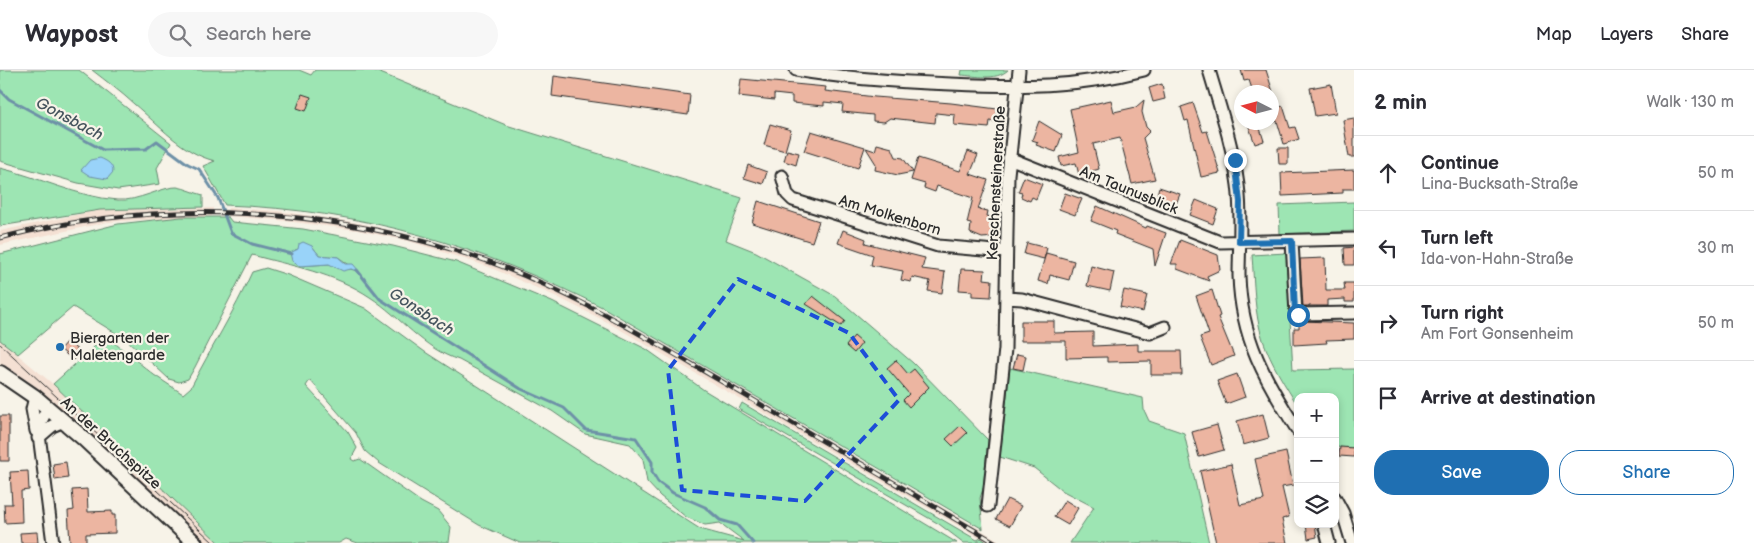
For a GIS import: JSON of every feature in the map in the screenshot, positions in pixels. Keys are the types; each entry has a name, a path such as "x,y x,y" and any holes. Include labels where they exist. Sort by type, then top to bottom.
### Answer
{"main road":[{"name":"An der Bruchspitze","path":"0,373 35,397 64,421 195,543"}],"street":[{"path":"796,70 850,73 904,82 1017,87 1062,86 1110,79 1144,70"},
{"name":"Kerschensteinerstraße","path":"988,506 1005,349 1009,158 1019,70"},
{"path":"1209,70 1235,160 1240,202 1241,303 1248,337 1258,366 1274,396 1294,425"},
{"name":"Am Taunusblick","path":"1009,158 1211,239 1239,242 1354,238"},
{"name":"Am Molkenborn","path":"782,176 787,194 793,200 938,246 1006,252"},
{"path":"1292,241 1296,314 1354,313"},
{"path":"1006,298 1022,299 1150,333 1165,327"},
{"path":"35,397 32,409 53,543"},
{"path":"38,438 40,421 48,408"},
{"path":"38,438 52,426 64,421"},
{"path":"1344,513 1352,543"},
{"path":"1325,528 1329,543"}],"highlighted area":[{"path":"738,279 849,333 899,400 805,501 682,490 668,370"}],"shaded area":[{"path":"213,208 212,216 108,222 0,245 0,231 100,210"},
{"path":"228,208 278,211 359,223 414,236 492,261 556,288 643,334 1003,543 988,543 607,322 555,296 489,267 412,242 357,230 227,216"},
{"path":"0,340 53,384 219,543 203,543 53,403 0,366"}],"green space":[{"path":"0,70 79,70 171,143 157,168 160,184 118,190 78,183 0,161"},
{"path":"92,70 299,70 311,75 315,70 373,70 506,125 742,198 726,240 756,252 835,296 913,363 988,440 983,489 980,498 983,529 604,308 512,266 466,249 374,223 326,214 277,208 225,205 203,166 215,161 192,152 181,145 124,95"},
{"path":"962,70 1008,70 998,76 986,77 961,75"},
{"path":"0,168 73,191 118,200 133,199 177,187 203,195 203,207 100,210 0,226"},
{"path":"1354,202 1354,231 1280,234 1279,205"},
{"path":"181,217 228,217 232,222 303,229 393,246 456,262 552,302 646,349 704,390 957,543 520,543 479,525 379,463 365,451 356,433 310,380 306,386 348,432 357,448 351,459 354,461 360,459 421,502 438,511 451,527 449,542 358,543 346,539 339,543 219,543 53,384 106,336 154,375 183,394 191,387 252,272 266,268 288,275 365,308 425,352 700,529 744,541 720,523 705,525 686,517 660,496 647,482 643,459 630,444 585,434 552,411 423,341 370,297 342,282 297,267 252,255 195,367 188,379 179,382 169,379 127,340 73,307 18,354 0,340 0,254 118,224","holes":["312,246 319,255 338,257 358,271 329,264 299,266 295,250"]},
{"path":"1286,253 1293,370 1354,369 1354,448 1339,447 1339,393 1294,393 1294,400 1274,366 1260,330 1256,308 1252,255"},
{"path":"1010,368 1143,398 1144,410 1149,421 1184,433 1209,543 1070,543 1094,507 1063,491 1034,468 1000,457"},
{"path":"742,403 977,540 981,538 988,543 978,541 978,543 964,543 939,524 739,409"}],"water":[{"path":"100,158 112,167 113,172 107,179 90,176 81,170 90,160"},
{"path":"303,242 312,246 319,255 338,257 346,264 353,264 359,271 351,269 343,271 329,264 299,266 292,261 290,253 298,249 299,244"}],"building":[{"path":"1241,70 1266,70 1271,85 1251,85 1249,80 1244,81"},
{"path":"554,76 690,95 688,115 552,96"},
{"path":"741,79 826,87 825,91 875,97 997,109 996,122 990,121 989,128 954,125 955,115 936,113 935,123 890,118 884,122 873,121 873,115 842,112 843,104 824,102 824,106 792,103 792,96 774,94 774,100 739,96"},
{"path":"1162,84 1165,99 1153,102 1149,88"},
{"path":"1331,84 1336,113 1315,116 1310,88"},
{"path":"302,94 311,97 306,111 297,108"},
{"path":"1111,100 1114,112 1136,107 1144,100 1142,112 1146,127 1150,131 1143,138 1155,179 1132,184 1120,138 1093,144 1099,169 1079,175 1076,163 1061,166 1059,157 1079,152 1070,109"},
{"path":"1193,103 1203,132 1207,131 1220,173 1201,177 1188,120 1185,121 1181,107"},
{"path":"1283,106 1290,128 1295,127 1299,139 1284,144 1279,128 1279,107"},
{"path":"1354,118 1354,157 1349,157 1343,120"},
{"path":"1039,121 1062,135 1056,152 1036,145 1038,142 1032,140"},
{"path":"770,124 791,130 785,151 764,145"},
{"path":"1250,130 1261,130 1264,141 1255,144"},
{"path":"811,131 865,147 858,168 804,151"},
{"path":"877,144 892,148 896,157 903,158 913,172 898,175 875,170 876,164 866,148 875,151"},
{"path":"1278,148 1288,148 1288,164 1279,164"},
{"path":"787,150 799,153 796,165 784,161"},
{"path":"968,151 978,155 970,174 988,180 978,209 988,211 987,216 996,218 995,237 982,238 970,233 971,224 967,223 973,198 937,186 935,192 924,188 925,184 911,180 918,158 960,171"},
{"path":"748,165 767,172 763,184 744,178"},
{"path":"1354,170 1354,189 1343,189 1343,193 1282,196 1281,173"},
{"path":"1024,177 1042,184 1036,199 1032,197 1030,201 1021,197 1022,193 1018,192"},
{"path":"1159,187 1180,194 1174,209 1162,205 1163,200 1156,198"},
{"path":"1065,193 1082,199 1075,215 1059,209"},
{"path":"1196,200 1218,209 1213,224 1190,215"},
{"path":"758,201 819,221 812,242 752,223"},
{"path":"1097,206 1146,228 1147,226 1166,233 1155,266 1153,249 1115,234 1116,231 1091,221"},
{"path":"843,230 866,239 865,243 925,258 922,269 945,272 942,293 928,291 930,281 912,277 911,282 901,280 903,271 871,265 873,255 838,243"},
{"path":"1180,240 1218,255 1220,270 1207,276 1209,281 1177,269 1177,264 1171,264"},
{"path":"1027,243 1047,248 1044,259 1024,254"},
{"path":"1354,247 1354,265 1345,265 1344,248"},
{"path":"1046,253 1074,261 1069,280 1050,275 1048,284 1038,281"},
{"path":"1325,258 1326,290 1345,290 1344,283 1354,283 1354,302 1345,302 1345,299 1327,300 1327,306 1303,306 1300,259"},
{"path":"1091,266 1114,272 1110,291 1087,286"},
{"path":"961,269 985,270 984,279 992,280 991,297 972,296 972,291 959,290"},
{"path":"1124,290 1147,295 1143,312 1120,307"},
{"path":"1212,290 1220,316 1218,317 1234,356 1211,365 1200,337 1209,334 1196,296"},
{"path":"813,296 845,321 841,326 806,304"},
{"path":"1021,321 1054,321 1054,333 1093,332 1093,346 1138,344 1138,351 1181,351 1182,375 1151,375 1151,361 1107,362 1107,357 1066,358 1066,341 1021,341"},
{"path":"1303,321 1354,323 1354,339 1326,340 1327,343 1294,345 1294,328 1299,328 1299,324 1303,323"},
{"path":"854,336 862,343 854,353 846,346"},
{"path":"67,341 80,352 73,360 60,349"},
{"path":"1017,354 1026,356 1023,370 1013,368"},
{"path":"896,360 908,374 914,369 929,387 909,407 903,400 909,394 887,368"},
{"path":"1237,374 1245,397 1226,404 1217,381"},
{"path":"1263,414 1269,438 1243,445 1237,421"},
{"path":"0,416 9,416 9,461 0,461"},
{"path":"1217,425 1224,450 1199,457 1192,432"},
{"path":"960,426 967,433 953,446 946,439"},
{"path":"1340,447 1354,448 1354,457 1339,456"},
{"path":"1286,452 1293,485 1282,487 1289,517 1282,519 1287,543 1216,543 1200,471 1231,464 1240,505 1264,500 1255,459"},
{"path":"66,462 68,478 55,480 53,464"},
{"path":"28,471 29,490 21,491 22,522 5,523 4,504 12,504 10,472"},
{"path":"87,489 88,512 112,511 112,515 115,515 115,533 86,534 86,543 70,543 68,511 74,510 72,490"},
{"path":"1007,499 1021,506 1010,526 996,519"},
{"path":"1065,500 1078,508 1068,525 1054,517"},
{"path":"1307,528 1316,528 1317,537 1308,539"},
{"path":"37,532 38,543 21,543 20,533"}],"waterway":[{"name":"Gonsbach","path":"0,90 9,99 103,150 146,149 157,141 188,164 199,169 218,198 231,233 252,244 292,254"},
{"name":"Gonsbach","path":"357,270 380,299 521,389 564,408 586,430 636,438 652,462 652,472 658,482 673,493 705,507 720,520 737,525 753,543"}],"tram line":[{"path":"0,344 214,543"}],"railway":[{"path":"0,238 61,225 123,217 185,213 247,214 309,219 370,229 431,243 521,274 581,302 640,334 996,543"}],"place":[{"name":"Biergarten der Maletengarde","path":"60,347"}],"route":[{"path":"1235,160 1240,202 1239,242 1292,241 1295,313 1298,315"}]}
